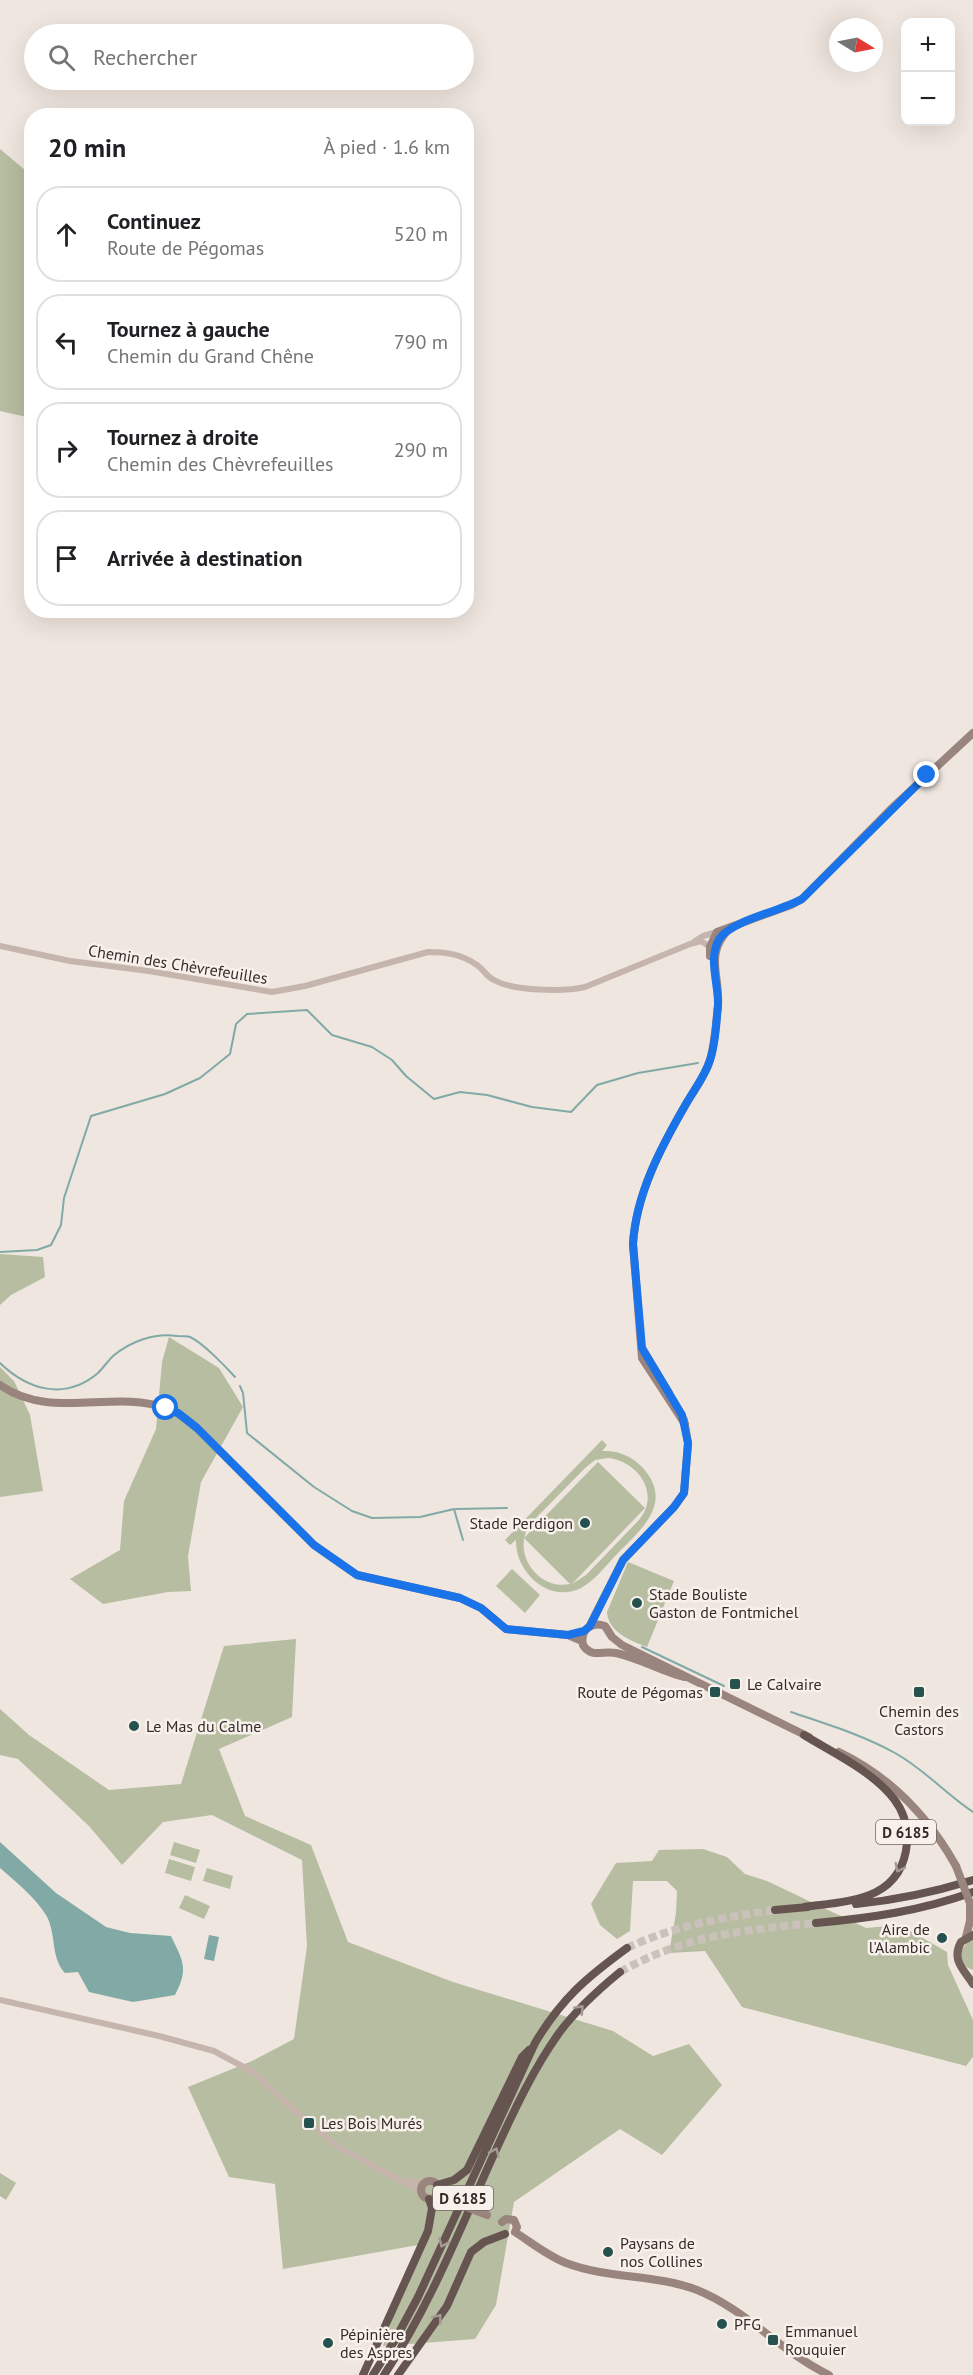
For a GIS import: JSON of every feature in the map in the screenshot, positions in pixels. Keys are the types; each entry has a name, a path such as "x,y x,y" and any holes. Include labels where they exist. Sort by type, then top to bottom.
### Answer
{"highway":[{"name":"D 6185","path":"804,1735 862,1771 889,1794 903,1815 907,1839 904,1857 897,1872 880,1891 850,1901 804,1907"},
{"name":"D 6185","path":"775,1910 895,1900 973,1880"},
{"path":"816,1923 904,1913 934,1906 973,1892"},
{"name":"D 6185","path":"373,2375 418,2297 535,2043 567,1996 589,1976 627,1948"},
{"name":"D 6185","path":"384,2375 404,2345 427,2301 519,2102 546,2053 579,2009 620,1972"},
{"path":"437,2185 454,2181 467,2170 522,2057 535,2043"},
{"path":"363,2375 428,2231 432,2208 429,2199"},
{"path":"398,2375 447,2306 471,2252 483,2242 505,2234"}],"main road":[{"path":"716,1011 710,947 717,936 730,927 802,899 892,809 973,733"},
{"path":"582,1641 623,1560 674,1507 684,1493 688,1455 685,1424 642,1358 633,1244 640,1197 671,1131 708,1067 712,1054 716,1011 714,960 717,936"},
{"path":"0,1385 19,1396 46,1402 142,1403 166,1408 178,1413 193,1425 314,1545 342,1566 371,1580 460,1598 481,1608 506,1629 568,1635 582,1641 591,1653 598,1654 606,1651 611,1645 612,1637"},
{"path":"598,1613 601,1624 622,1645 857,1760 888,1781 928,1822 956,1866 972,1906 970,1936 961,1942 957,1951 958,1962 969,1973 973,1984"},
{"path":"568,1635 601,1624"},
{"path":"606,1651 618,1653 684,1677"},
{"path":"442,2197 437,2185 433,2182 425,2183 422,2192 424,2197 429,2199 442,2197 487,2214 502,2223"},
{"path":"506,2219 514,2220 518,2227 515,2232 510,2235 505,2234 501,2227 506,2219"},
{"path":"515,2232 544,2252 568,2264 661,2279 699,2291 722,2302 804,2362 829,2375"}],"street":[{"name":"Chemin des Chèvrefeuilles","path":"690,944 703,936 717,936"},
{"name":"Chemin des Chèvrefeuilles","path":"0,946 70,961 149,971 272,992 305,986 435,952 456,954 477,965 492,980 506,985 572,990 585,987 690,944 717,936"},
{"path":"701,941 710,947"},
{"path":"0,2000 159,2036 214,2051 253,2072 340,2148 422,2192"},
{"path":"406,2182 425,2183"}],"green space":[{"path":"0,149 24,169 24,416 0,411"},
{"path":"0,1254 43,1257 45,1277 11,1295 0,1305"},
{"path":"169,1337 219,1368 243,1407 201,1482 188,1556 191,1591 168,1592 103,1604 70,1579 120,1550 124,1501 156,1429 162,1362"},
{"path":"0,1367 14,1381 30,1415 43,1491 0,1497"},
{"name":"Stade Perdigon","path":"602,1440 607,1445 602,1451 619,1453 634,1460 652,1481 656,1493 655,1505 643,1527 599,1574 581,1588 569,1592 557,1592 536,1582 521,1563 516,1540 510,1545 505,1540","holes":["608,1458 619,1460 629,1465 643,1480 648,1500 645,1510 639,1520 586,1575 572,1584 645,1508 598,1462 525,1537 532,1522 595,1460","525,1539 570,1584 558,1584 537,1575 525,1556"]},
{"name":"Stade Bouliste Gaston de Fontmichel","path":"628,1562 674,1581 647,1647 621,1635 608,1619 607,1612"},
{"path":"512,1569 540,1595 525,1613 496,1586"},
{"path":"296,1639 292,1717 219,1749 245,1816 311,1845 348,1942 453,1982 613,2031 653,2056 689,2044 722,2085 662,2155 620,2129 514,2202 496,2305 475,2339 383,2346 418,2245 283,2269 275,2184 229,2177 188,2087 252,2061 294,2039 307,1946 302,1860 212,1815 163,1822 122,1865 89,1826 18,1759 0,1755 0,1709 29,1735 109,1790 181,1784 224,1646"},
{"path":"174,1842 200,1850 196,1863 170,1855"},
{"path":"703,1849 727,1857 745,1874 767,1881 866,1928 900,1925 947,1952 948,1965 973,2020 973,2057 966,2066 742,2007 705,1951 669,1953 676,1913 677,1891 667,1881 633,1881 630,1931 617,1939 600,1925 591,1904 616,1863 652,1861 659,1850"},
{"path":"169,1859 195,1867 191,1881 165,1873"},
{"path":"207,1868 233,1876 230,1889 203,1881"},
{"path":"185,1895 210,1906 204,1919 179,1908"},
{"path":"973,1939 973,1970 963,1963 960,1955 964,1947"},
{"path":"0,2173 16,2183 6,2200 0,2196"}],"water":[{"path":"0,1842 56,1893 106,1927 130,1933 171,1936 183,1965 182,1978 175,1995 133,2002 89,1992 78,1972 65,1973 57,1960 49,1922 42,1908 0,1868"},
{"path":"209,1935 219,1937 214,1961 204,1959"}],"waterway":[{"path":"0,1252 37,1250 51,1245 61,1225 64,1198 91,1116 165,1094 200,1078 230,1054 236,1024 247,1014 307,1010 332,1035 372,1047 392,1060 406,1076 434,1099 460,1092 487,1095 532,1107 571,1112 597,1085 638,1073 698,1063"},
{"path":"0,1363 22,1380 47,1389 73,1387 98,1373 113,1356 127,1346 151,1337 168,1335 190,1337 214,1355 235,1377"},
{"path":"240,1386 243,1393 247,1433 314,1487 352,1511 372,1518 420,1517 454,1509 463,1540"},
{"path":"456,1509 507,1508"},
{"path":"642,1647 724,1686"},
{"path":"791,1712 857,1735 895,1753 916,1766 973,1812"}],"tunnel":[{"path":"627,1948 681,1928 718,1919 775,1910"},
{"path":"620,1972 668,1950 715,1936 816,1923"}],"place":[{"name":"Stade Perdigon","path":"585,1523"},
{"name":"Stade Bouliste Gaston de Fontmichel","path":"637,1603"},
{"name":"Le Calvaire","path":"735,1684"},
{"name":"Route de Pégomas","path":"715,1692"},
{"name":"Chemin des Castors","path":"919,1692"},
{"name":"Le Mas du Calme","path":"134,1726"},
{"name":"Aire de l'Alambic","path":"942,1938"},
{"name":"Les Bois Murés","path":"309,2123"},
{"name":"Paysans de nos Collines","path":"608,2252"},
{"name":"PFG","path":"722,2324"},
{"name":"Emmanuel Rouquier","path":"773,2340"},
{"name":"Pépinière des Aspres","path":"328,2343"}],"route":[{"path":"166,1408 178,1413 197,1428 314,1545 328,1557 357,1575 371,1580 460,1598 481,1608 506,1629 568,1635 584,1631 598,1613 623,1560 674,1507 684,1493 687,1478 688,1443 682,1415 642,1348 633,1244 640,1197 671,1131 708,1067 712,1054 718,1006 714,960 717,943 730,927 802,899 927,775"}]}
